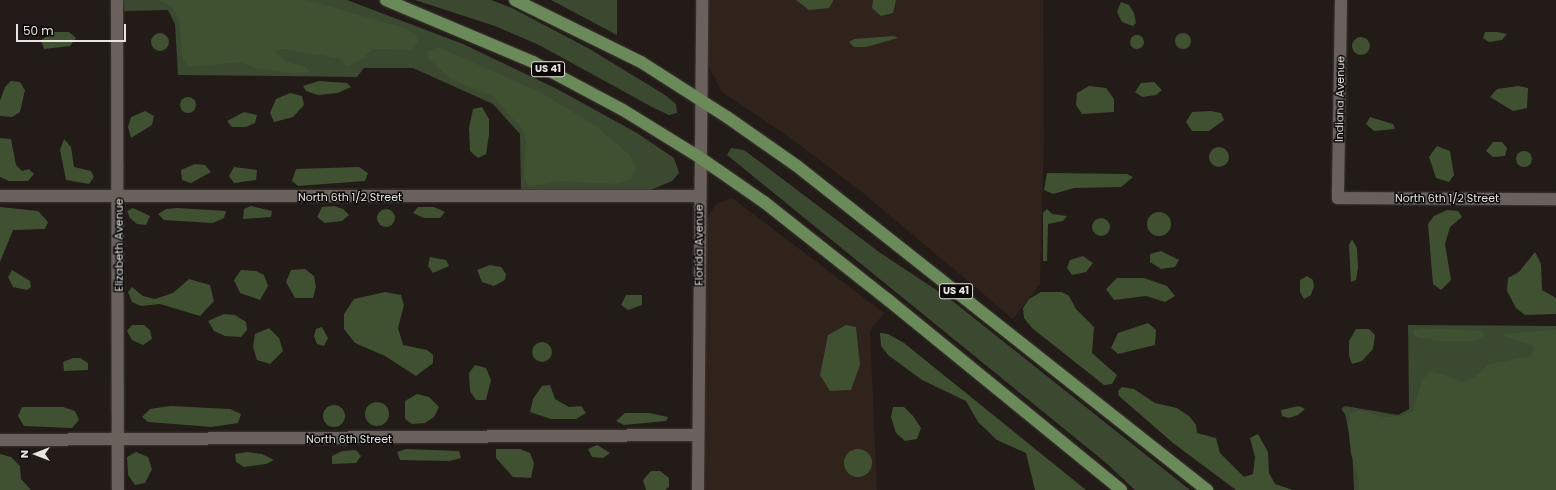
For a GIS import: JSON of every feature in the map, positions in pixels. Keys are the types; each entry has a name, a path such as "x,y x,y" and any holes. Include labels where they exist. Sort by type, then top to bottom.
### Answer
{"main road":[{"name":"US 41","path":"386,0 533,62 624,110 699,157 764,202 881,294 1121,490"},
{"name":"US 41","path":"515,0 641,62 699,99 797,166 1207,490"}],"street":[{"name":"Elizabeth Avenue","path":"117,0 119,197 118,490"},
{"name":"Florida Avenue","path":"698,490 699,99 702,0"},
{"name":"Indiana Avenue","path":"1338,198 1341,0"},
{"name":"North 6th 1/2 Street","path":"0,196 699,196"},
{"name":"North 6th 1/2 Street","path":"1338,198 1556,200"},
{"name":"North 6th Street","path":"0,440 698,435"}],"shaded area":[{"path":"709,0 1043,0 1044,139 1040,284 1013,319 863,193 793,140 721,91 708,65"},
{"path":"732,198 884,313 870,331 877,490 705,490 706,220 716,204"}],"green space":[{"path":"123,0 347,0 463,44 557,89 637,133 674,158 679,173 672,181 648,191 521,190 520,134 493,104 413,68 364,68 357,77 178,75 175,24 168,10 124,11"},
{"path":"158,0 307,0 405,28 416,34 418,42 410,50 373,49 362,59 348,66 339,58 283,49 274,51 287,62 305,67 310,72 298,74 254,68 240,62 189,67 183,60 179,19 172,7"},
{"path":"415,0 491,0 512,8 588,48 665,95 676,104 677,113 669,115 654,108 539,45 495,26"},
{"path":"551,0 617,0 617,35"},
{"path":"796,0 833,1 829,8 809,10"},
{"path":"873,0 896,0 893,13 881,16 872,8"},
{"path":"1121,2 1129,5 1134,13 1136,23 1133,26 1122,22 1117,12"},
{"path":"54,32 69,32 76,38 70,46 44,49 41,40"},
{"path":"1485,32 1507,34 1502,40 1489,42 1483,38"},
{"path":"156,33 164,33 169,38 167,49 164,51 156,51 151,46 151,38"},
{"path":"1180,33 1186,33 1191,38 1189,47 1186,49 1180,49 1175,44 1175,38"},
{"path":"1134,35 1140,35 1144,39 1144,45 1140,49 1134,49 1130,45 1130,39"},
{"path":"893,36 898,38 866,47 854,47 849,42 854,39"},
{"path":"1361,37 1367,40 1370,46 1367,52 1361,55 1355,52 1352,46 1355,40"},
{"path":"438,47 542,93 597,127 630,155 636,167 631,179 616,184 561,181 529,186 524,177 526,142 523,130 492,96 452,80 428,58 427,52"},
{"path":"11,81 20,82 25,90 20,112 12,117 0,116 0,101 5,87"},
{"path":"319,81 347,83 351,87 338,93 318,95 306,91 303,86"},
{"path":"1154,82 1162,90 1156,95 1142,97 1135,92 1141,83"},
{"path":"1089,86 1106,88 1114,99 1114,112 1082,114 1076,105 1077,93"},
{"path":"1518,86 1528,88 1527,108 1513,111 1490,97 1497,89"},
{"path":"290,93 302,96 304,105 293,117 274,122 270,113 276,99"},
{"path":"188,97 195,102 196,105 191,112 188,113 181,108 180,105 185,98"},
{"path":"482,107 489,119 489,135 486,154 478,158 470,151 469,128 473,109"},
{"path":"145,111 154,116 152,125 131,138 128,127 131,117"},
{"path":"1210,111 1221,113 1224,120 1209,131 1192,131 1186,122 1192,112"},
{"path":"244,112 257,115 255,123 246,127 232,127 227,121"},
{"path":"1370,117 1393,124 1395,129 1374,131 1366,124"},
{"path":"0,138 11,139 16,165 22,171 29,169 34,174 28,181 9,181 0,177"},
{"path":"64,139 71,147 74,167 91,171 94,177 89,184 66,180 60,150"},
{"path":"1493,142 1502,142 1507,148 1505,156 1493,157 1486,151"},
{"path":"1437,146 1450,151 1454,175 1449,182 1436,178 1429,157"},
{"path":"1215,147 1223,147 1229,153 1229,161 1223,167 1215,167 1209,161 1209,153"},
{"path":"731,148 744,150 879,252 950,299 1190,490 1135,490 1105,462 727,155"},
{"path":"1521,151 1527,151 1532,156 1530,165 1527,167 1521,167 1516,162 1516,156"},
{"path":"195,164 205,165 211,172 191,183 182,180 181,170"},
{"path":"234,167 257,170 256,180 234,183 229,176"},
{"path":"359,167 368,173 365,181 298,186 292,181 296,169"},
{"path":"1047,173 1127,174 1133,177 1121,187 1074,188 1053,194 1044,190"},
{"path":"251,206 272,211 271,217 243,219 244,209"},
{"path":"334,206 343,209 349,215 342,221 325,223 317,217 322,207"},
{"path":"0,207 38,211 48,222 45,229 13,230 0,262"},
{"path":"418,207 434,207 445,212 440,218 424,218 413,213"},
{"path":"133,208 150,216 146,225 137,224 130,218 127,211"},
{"path":"177,208 226,211 224,218 213,223 164,220 158,214 166,209"},
{"path":"386,209 392,212 395,218 392,224 386,227 380,224 377,218 380,212"},
{"path":"1047,209 1052,214 1067,216 1063,221 1048,224 1047,261 1043,261 1043,213"},
{"path":"1447,210 1458,211 1462,217 1450,227 1445,244 1451,280 1441,290 1433,284 1428,224 1434,216"},
{"path":"1159,212 1168,215 1171,224 1168,233 1159,236 1150,233 1147,224 1150,215"},
{"path":"1101,218 1107,221 1110,227 1107,233 1101,236 1095,233 1092,227 1095,221"},
{"path":"1352,239 1357,248 1358,267 1356,280 1351,282 1349,245"},
{"path":"1161,251 1179,260 1175,267 1161,269 1150,262 1150,254"},
{"path":"1535,252 1541,264 1542,290 1556,298 1556,314 1525,315 1516,308 1507,291 1508,278 1519,272"},
{"path":"1083,256 1093,263 1086,272 1072,275 1067,268 1070,260"},
{"path":"430,257 446,260 449,266 433,273 428,266"},
{"path":"490,265 501,267 506,274 505,280 494,286 482,282 477,270"},
{"path":"305,269 314,276 316,287 313,298 295,298 286,282 291,270"},
{"path":"12,270 30,281 31,287 27,290 13,287 8,277"},
{"path":"241,270 256,271 264,275 268,286 260,300 240,293 234,280"},
{"path":"1307,276 1313,280 1314,286 1311,295 1304,299 1300,292 1300,280"},
{"path":"1117,278 1144,278 1167,286 1175,296 1165,302 1146,296 1114,300 1106,289"},
{"path":"189,279 210,285 214,301 200,316 160,304 141,306 132,302 128,292 132,287 143,296 155,299 173,293"},
{"path":"385,292 401,295 404,305 398,328 403,345 427,350 433,355 433,363 416,376 385,356 355,343 344,329 344,314 354,299"},
{"path":"1041,292 1062,292 1069,296 1076,309 1094,327 1092,353 1117,375 1112,384 1104,385 1032,328 1024,318 1023,308 1029,299"},
{"path":"626,295 642,295 642,305 628,310 621,305"},
{"path":"224,314 235,315 246,322 247,330 241,337 225,336 214,331 208,321"},
{"path":"1148,323 1156,330 1155,345 1118,354 1111,348 1118,333"},
{"path":"132,325 144,325 150,330 152,339 143,345 132,340 127,331"},
{"path":"846,325 856,327 860,365 851,390 830,391 820,375 828,335"},
{"path":"1408,325 1556,326 1556,490 1354,490 1352,447 1345,414 1341,409 1345,406 1398,415 1409,409"},
{"path":"322,327 328,338 324,346 317,344 314,336 316,329"},
{"path":"269,328 279,338 283,351 270,364 257,360 253,347 255,334"},
{"path":"1421,328 1483,331 1484,336 1476,341 1437,341 1414,336 1413,330"},
{"path":"1356,329 1369,329 1375,335 1373,349 1362,361 1352,364 1349,356 1349,341"},
{"path":"1556,330 1556,490 1359,490 1358,475 1351,454 1348,425 1351,413 1361,410 1383,417 1400,416 1413,411 1422,380 1432,371 1463,382 1476,376 1489,364 1532,356 1534,346 1500,334"},
{"path":"880,333 888,334 904,343 1086,490 1035,490 1026,453 997,440 978,422 966,401 922,380 888,355 881,346"},
{"path":"538,342 546,342 552,348 552,356 546,362 538,362 532,356 532,348"},
{"path":"73,358 80,358 88,363 88,370 64,371 63,362"},
{"path":"475,365 486,368 491,380 486,400 476,400 470,391 469,373"},
{"path":"550,385 555,399 569,407 581,406 586,413 576,419 551,419 530,412 533,399 542,386"},
{"path":"1122,387 1134,389 1155,403 1177,408 1190,417 1196,425 1197,433 1216,438 1220,453 1244,477 1253,474 1255,457 1250,438 1258,434 1268,452 1269,473 1275,484 1293,490 1236,490 1173,443 1119,396 1118,391"},
{"path":"417,394 429,397 439,407 434,417 425,423 412,424 405,419 405,401"},
{"path":"372,402 382,402 389,409 389,419 382,426 372,426 365,419 365,409"},
{"path":"334,405 342,408 345,416 342,424 334,427 326,424 323,416 326,408"},
{"path":"170,406 230,409 241,414 238,423 211,427 148,422 142,417 150,409"},
{"path":"1299,406 1305,409 1298,415 1289,418 1282,416 1281,410"},
{"path":"22,407 63,407 75,411 79,420 72,428 24,426 18,416"},
{"path":"893,407 904,407 913,416 921,428 917,439 905,441 896,433 891,417"},
{"path":"625,413 649,413 668,417 666,421 624,425 616,421"},
{"path":"597,445 610,453 603,458 592,457 588,449"},
{"path":"406,449 459,451 461,458 449,461 400,460 397,452"},
{"path":"496,449 520,449 530,453 534,463 531,478 513,477 496,458"},
{"path":"858,449 868,453 872,463 868,473 858,477 848,473 844,463 848,453"},
{"path":"356,450 361,456 356,463 332,464 332,456 342,451"},
{"path":"136,452 148,457 152,469 145,483 135,485 128,475 127,457"},
{"path":"247,452 262,454 274,460 266,464 244,467 236,462 235,454"},
{"path":"0,454 11,457 20,466 21,479 31,490 0,490"},
{"path":"651,471 660,471 669,478 669,487 665,490 646,490 643,480"}]}
